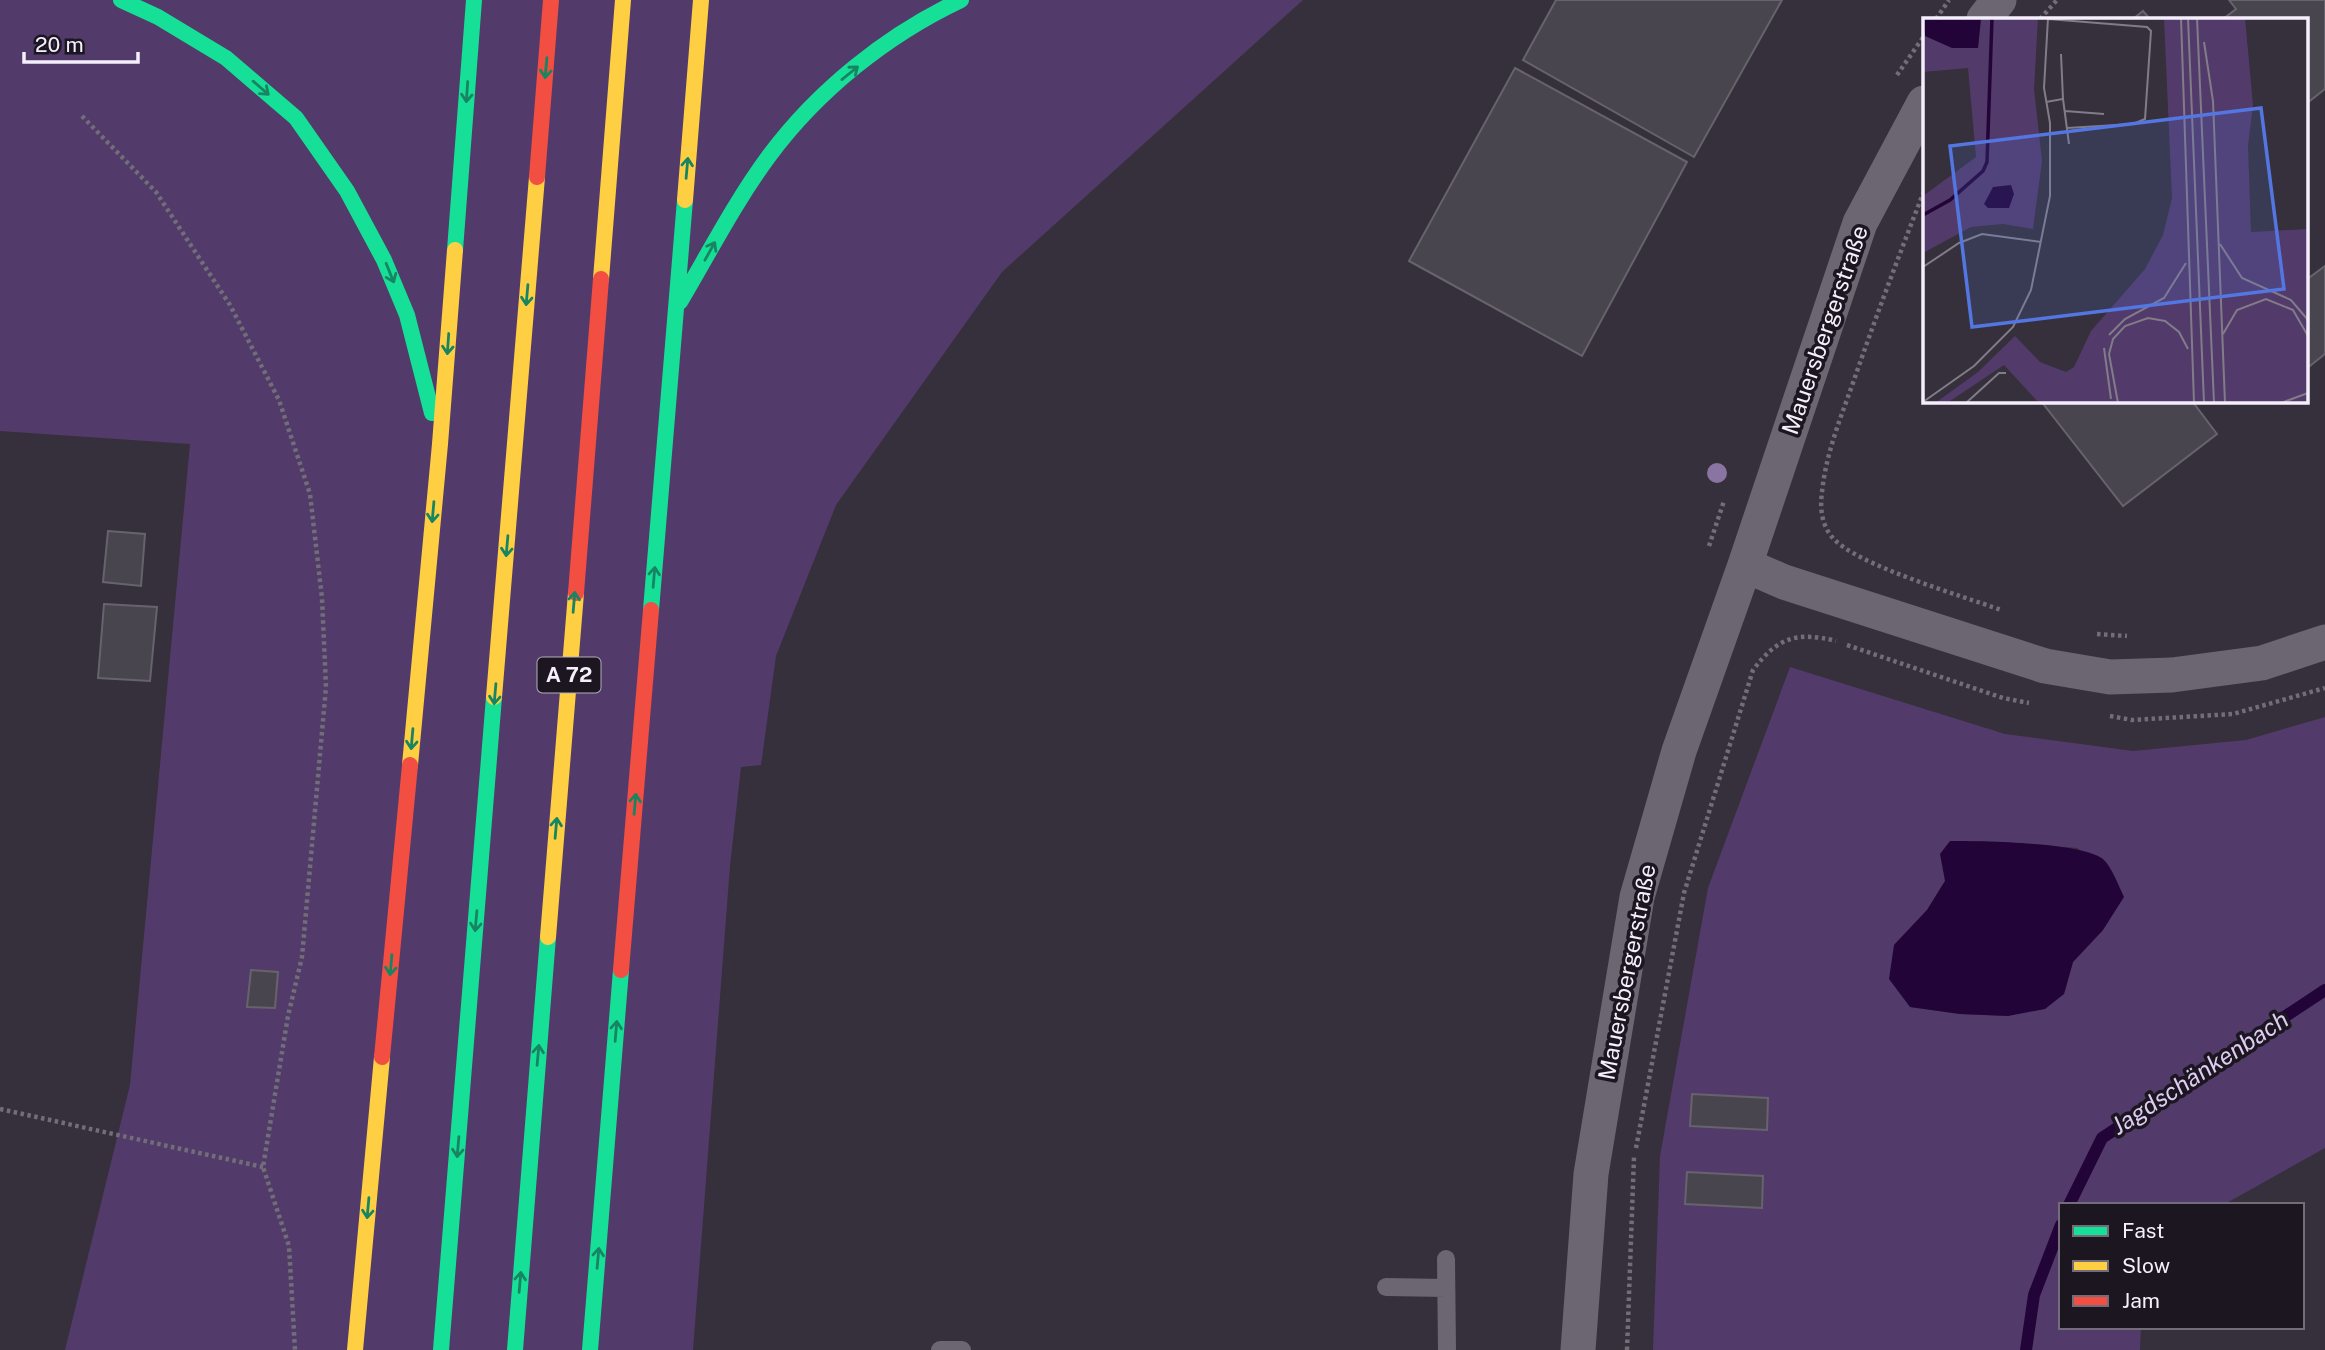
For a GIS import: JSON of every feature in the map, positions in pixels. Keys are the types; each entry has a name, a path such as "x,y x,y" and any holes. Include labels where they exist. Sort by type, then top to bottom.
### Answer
{"highway":[{"path":"121,0 158,17 226,58 296,118 347,191 384,260 407,315 440,444"},
{"path":"355,1350 440,444 474,0"},
{"path":"442,1350 551,0"},
{"name":"A 72","path":"515,1350 623,0"},
{"path":"590,1350 701,0"},
{"path":"676,310 723,226 771,152 828,92 884,45 961,0"}],"street":[{"path":"1985,18 1998,0"},
{"name":"Mauersbergerstraße","path":"1578,1350 1591,1174 1637,897 1679,751 1745,565 1860,223 1923,105"},
{"path":"1745,565 1784,582 2045,666 2110,677 2172,675 2262,663 2325,642"}],"lane":[{"path":"1446,1259 1447,1350"},
{"path":"1386,1287 1446,1288"},
{"path":"940,1350 962,1350"}],"path":[{"path":"1937,18 1949,0"},
{"path":"2041,18 2057,0"},
{"path":"82,116 156,192 230,305 279,400 310,494 322,598 326,687 302,957 288,1016 263,1167 289,1246 295,1350"},
{"path":"1923,194 1828,456 1821,494 1822,520 1832,537 1852,554 2009,612"},
{"path":"2085,632 2136,637"},
{"path":"1627,1350 1634,1158 1684,893 1752,670 1766,652 1784,640 1808,635 1833,640 2003,698 2042,705"},
{"path":"2106,716 2132,720 2233,715 2325,688"},
{"path":"0,1109 263,1167"}],"shaded area":[{"path":"0,0 1303,0 1002,272 836,505 776,656 761,765 741,767 730,866 693,1350 65,1350 130,1085 190,444 0,431"},
{"path":"1790,667 2005,734 2133,751 2246,740 2325,717 2325,1148 2227,1203 2059,1203 2059,1329 2141,1329 2140,1350 1653,1350 1660,1156 1708,888","holes":["1950,841 2078,848 2103,930 2073,962 2064,994 2008,1016 1960,1014 1910,1007 1894,945 1927,910 1945,881"]},
{"path":"1950,841 1983,841 2074,849 2103,859 2112,872 2124,897 2103,930 2073,962 2064,994 2045,1009 2008,1016 1960,1014 1910,1007 1889,979 1894,945 1927,910 1945,881 1940,854"}],"building":[{"path":"1556,0 1782,0 1694,157 1523,60"},
{"path":"2229,0 2325,0 2325,89 2308,102 2308,18 2224,18 2236,9"},
{"path":"2143,11 2149,18 2134,18"},
{"path":"1515,68 1687,162 1582,356 1409,261"},
{"path":"2325,266 2325,354 2308,367 2308,279"},
{"path":"2042,402 2193,402 2217,434 2123,506"},
{"path":"108,531 145,534 141,586 103,582"},
{"path":"104,604 157,607 150,681 98,678"},
{"path":"251,970 278,972 275,1008 247,1007"},
{"path":"1692,1094 1768,1098 1767,1130 1690,1126"},
{"path":"1687,1172 1763,1176 1762,1208 1685,1204"}],"waterway":[{"name":"Jagdschänkenbach","path":"2070,1203 2102,1138 2325,990"},
{"name":"Jagdschänkenbach","path":"2026,1350 2034,1295 2059,1230"}],"traffic: fast":[{"path":"121,0 158,17 226,58 296,118 347,191 384,260 407,315 432,413"},
{"path":"455,250 474,0"},
{"path":"680,302 757,173 809,109 881,47 961,0"},
{"path":"651,610 685,200"},
{"path":"441,1350 494,697"},
{"path":"515,1350 548,937"},
{"path":"590,1350 621,970"}],"traffic: slow":[{"path":"601,279 623,0"},
{"path":"685,200 701,0"},
{"path":"494,697 537,177"},
{"path":"410,765 455,250"},
{"path":"548,937 576,593"},
{"path":"355,1350 382,1057"}],"traffic: jam":[{"path":"537,177 551,0"},
{"path":"576,593 601,279"},
{"path":"621,970 651,610"},
{"path":"382,1057 410,765"}]}
